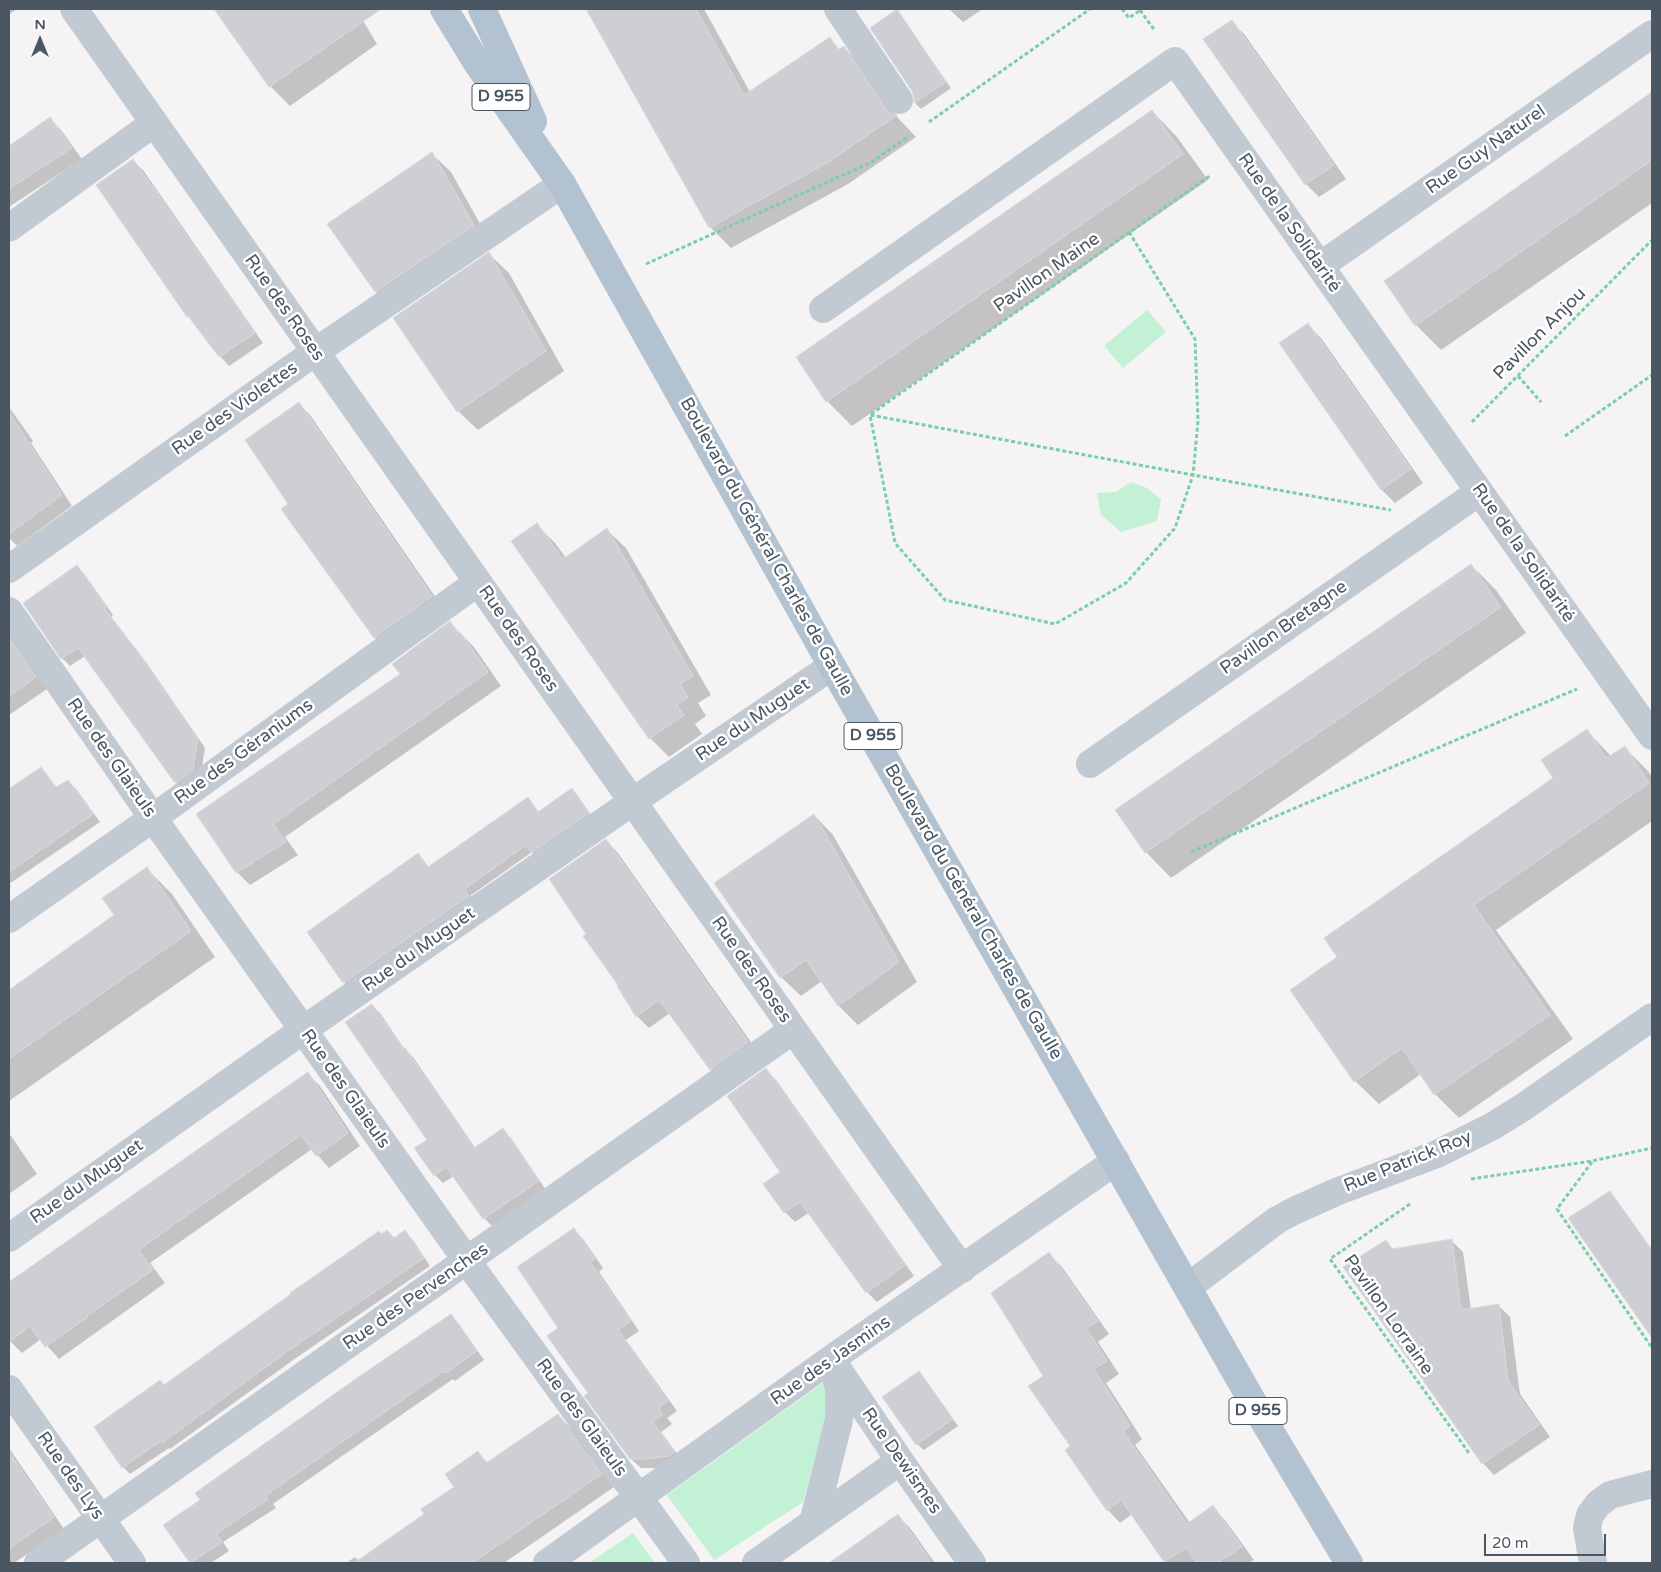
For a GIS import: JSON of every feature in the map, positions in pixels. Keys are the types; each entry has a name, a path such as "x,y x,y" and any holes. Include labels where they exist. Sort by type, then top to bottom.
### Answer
{"main road":[{"name":"Boulevard du Général Charles de Gaulle","path":"444,9 477,63 562,184"},
{"name":"Boulevard du Général Charles de Gaulle","path":"482,9 562,184 832,666 1188,1287 1349,1563"}],"street":[{"name":"Rue des Roses","path":"74,9 962,1269"},
{"path":"838,9 899,100"},
{"name":"Rue Guy Naturel","path":"1320,266 1652,34"},
{"name":"Rue de la Solidarité","path":"823,309 1174,61 1652,736"},
{"path":"9,228 154,123"},
{"name":"Rue des Violettes","path":"9,569 315,352 562,184"},
{"name":"Pavillon Bretagne","path":"1090,764 1479,492"},
{"name":"Rue des Géraniums","path":"9,919 153,818 478,582"},
{"name":"Rue des Glaieuls","path":"9,611 303,1030 686,1563"},
{"name":"Rue du Muguet","path":"9,1238 303,1030 832,666"},
{"name":"Rue Patrick Roy","path":"1188,1287 1277,1220 1294,1211 1336,1192 1438,1154 1491,1127 1522,1108 1652,1017"},
{"name":"Rue des Pervenches","path":"38,1563 793,1030"},
{"name":"Rue des Jasmins","path":"547,1563 832,1359 1116,1162"},
{"path":"813,1523 839,1420 839,1388 832,1359"},
{"name":"Rue Dewismes","path":"832,1359 900,1462 972,1563"},
{"name":"Rue des Lys","path":"9,1388 132,1563"},
{"path":"756,1563 900,1462"},
{"path":"1593,1563 1587,1528 1590,1515 1598,1504 1610,1495 1652,1484"}],"path":[{"path":"929,122 1090,9"},
{"path":"1122,9 1129,18 1141,9 1155,31"},
{"path":"615,277 872,162 912,133"},
{"name":"Pavillon Maine","path":"870,415 1240,154"},
{"path":"1129,232 1195,339 1198,421 1193,475 1175,528 1126,583 1055,624 945,600 895,543 870,415 1193,475 1392,510"},
{"name":"Pavillon Anjou","path":"1447,447 1652,240"},
{"path":"1565,436 1652,375"},
{"path":"1518,376 1541,402"},
{"path":"1191,852 1609,675"},
{"path":"1464,1179 1592,1162 1652,1148"},
{"path":"1592,1162 1557,1209 1652,1348"},
{"name":"Pavillon Lorraine","path":"1416,1200 1330,1258 1468,1453"}],"green space":[{"path":"1147,310 1166,332 1123,368 1104,346"},
{"path":"1131,482 1147,488 1161,499 1157,521 1121,532 1101,515 1097,493 1116,492"},
{"path":"823,1383 831,1399 803,1502 714,1560 667,1495"},
{"path":"633,1533 655,1563 589,1563"}],"building":[{"path":"214,9 381,9 269,87"},
{"path":"586,9 696,9 744,95 830,37 838,50 844,46 886,109 892,114 897,115 827,163 709,228"},
{"path":"897,9 946,82 914,103 912,91 870,28"},
{"path":"1232,20 1334,165 1305,185 1203,39"},
{"path":"1652,92 1652,160 1415,326 1384,281"},
{"path":"1152,110 1183,154 826,402 796,357"},
{"path":"50,117 72,148 9,189 9,146"},
{"path":"432,152 474,225 375,292 327,224"},
{"path":"133,159 255,333 219,357 187,317 96,185"},
{"path":"489,252 546,351 457,412 393,318"},
{"path":"1308,323 1411,469 1381,490 1279,343"},
{"path":"299,402 432,596 374,638 281,509 288,504 245,440"},
{"path":"9,412 62,495 9,534"},
{"path":"537,523 563,559 607,528 693,676 680,684 688,697 677,705 684,715 649,739 511,541"},
{"path":"1471,564 1501,607 1145,853 1115,810"},
{"path":"77,565 106,607 104,608 138,652 198,738 193,770 175,783 78,648 61,659 23,603"},
{"path":"450,621 459,634 461,633 488,672 273,824 286,842 236,873 196,814 400,674 392,664"},
{"path":"9,638 36,677 9,696"},
{"path":"1587,729 1606,758 1625,746 1649,783 1474,905 1550,1015 1434,1095 1402,1048 1354,1082 1290,990 1337,957 1324,938 1553,778 1541,760"},
{"path":"41,767 56,787 68,780 93,814 9,872 9,789"},
{"path":"572,788 589,813 531,853 526,845 465,889 469,896 343,983 307,932 418,853 428,867 528,797 538,812"},
{"path":"814,814 899,962 838,1006 806,960 780,978 714,883"},
{"path":"606,839 748,1042 710,1070 659,1000 636,1017 618,985 583,936 586,934 549,879"},
{"path":"147,867 191,931 9,1059 9,990 114,915 102,898"},
{"path":"372,1004 474,1148 503,1128 539,1181 483,1219 446,1167 434,1176 414,1148 427,1140 345,1022"},
{"path":"766,1068 905,1265 866,1293 800,1202 784,1213 763,1184 780,1172 727,1096"},
{"path":"308,1072 348,1133 316,1156 301,1135 172,1226 139,1250 153,1270 45,1347 30,1326 9,1342 9,1282"},
{"path":"1610,1191 1652,1250 1652,1338 1568,1218"},
{"path":"574,1228 595,1259 590,1262 631,1321 618,1330 668,1401 659,1408 663,1414 653,1422 674,1452 669,1456 630,1459 584,1396 588,1393 547,1336 558,1328 517,1267"},
{"path":"387,1230 394,1238 405,1230 424,1258 288,1351 162,1443 161,1441 122,1468 94,1427 160,1380 164,1385 379,1231 382,1234"},
{"path":"1452,1239 1461,1310 1499,1304 1508,1381 1539,1425 1482,1464 1343,1267 1386,1240 1392,1249"},
{"path":"1049,1252 1098,1321 1086,1328 1107,1361 1094,1369 1130,1426 1123,1431 1187,1524 1213,1505 1242,1547 1217,1563 1197,1563 1186,1548 1164,1562 1121,1500 1107,1511 1065,1450 1070,1446 1028,1386 1043,1376 991,1293"},
{"path":"451,1314 477,1351 446,1373 444,1371 266,1495 268,1499 216,1534 222,1542 190,1563 163,1525 200,1500 195,1493"},
{"path":"919,1371 953,1419 916,1445 882,1397"},
{"path":"558,1414 602,1474 472,1563 354,1563 424,1514 421,1509 454,1487 445,1474 478,1451 486,1463"},
{"path":"9,1452 54,1517 9,1549"},
{"path":"898,1514 932,1563 829,1563"}]}
